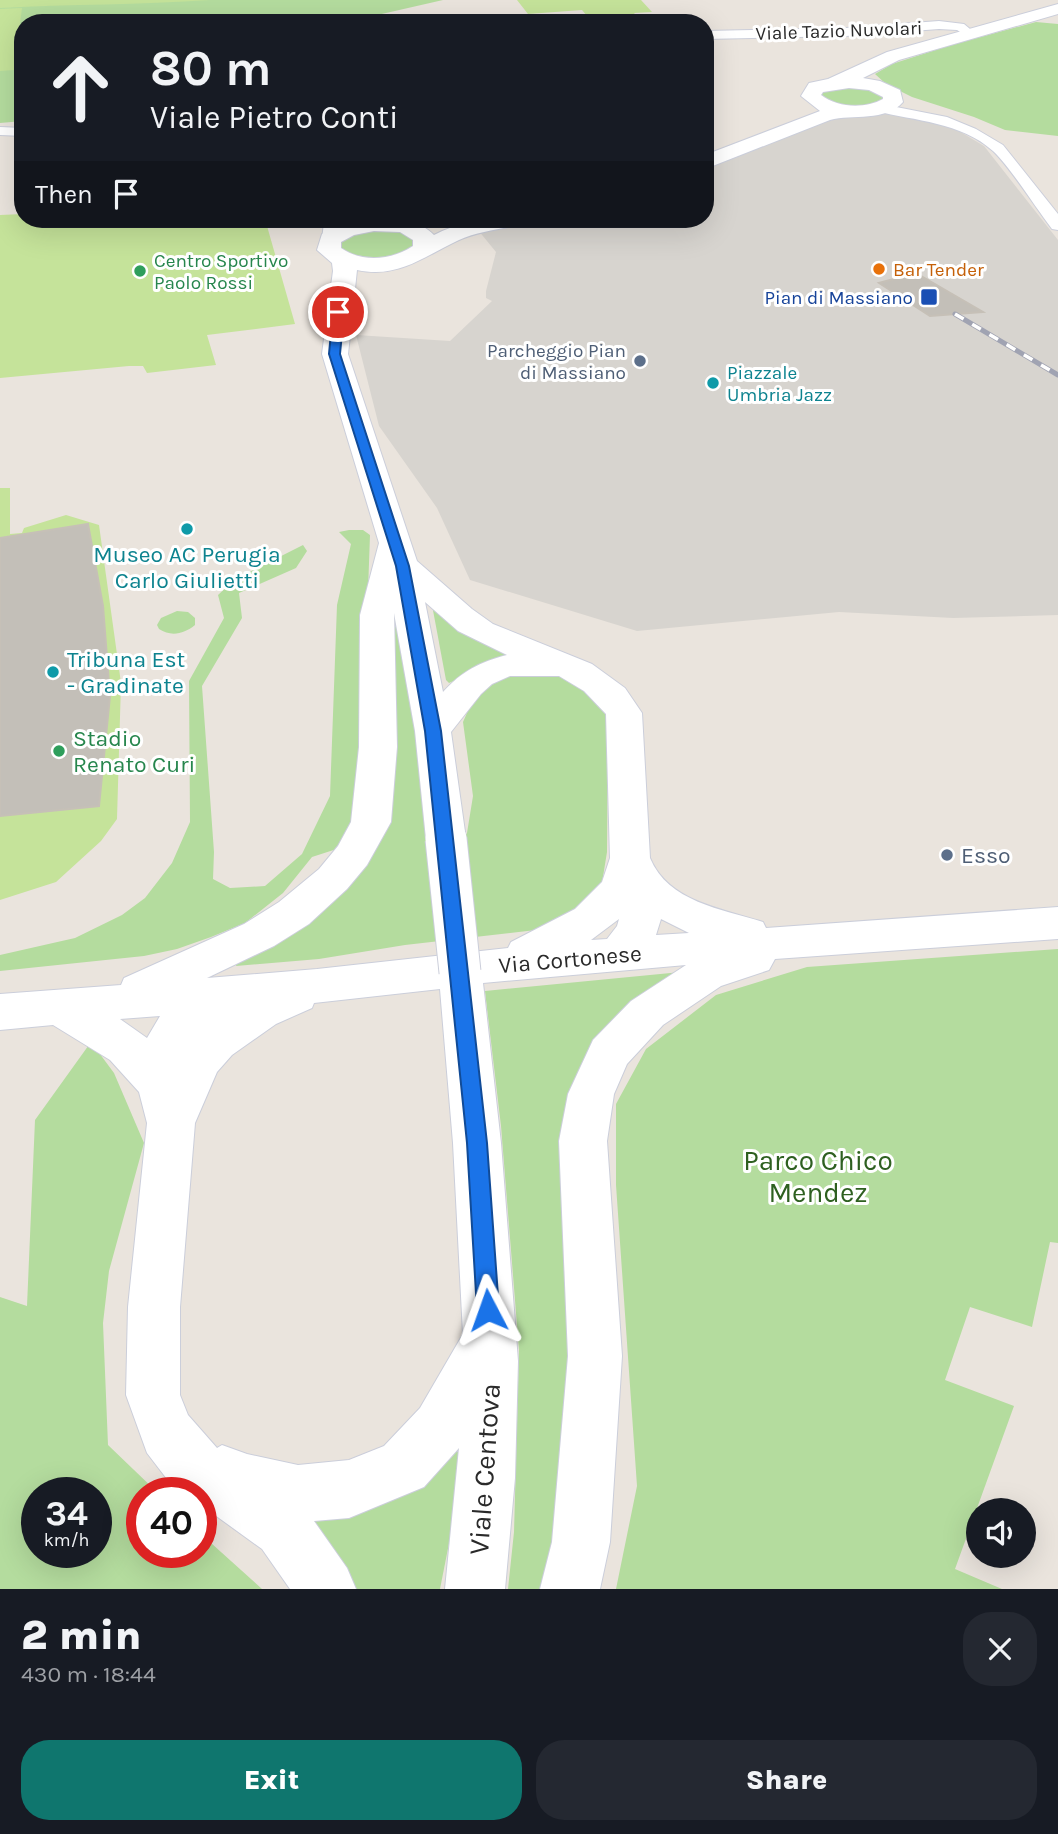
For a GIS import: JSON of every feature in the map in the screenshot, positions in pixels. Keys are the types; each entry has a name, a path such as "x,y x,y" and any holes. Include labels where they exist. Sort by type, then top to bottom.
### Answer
{"street":[{"path":"867,79 870,65 1056,7"},
{"name":"Viale Tazio Nuvolari","path":"714,35 846,32 939,25 960,27 970,34"},
{"path":"846,110 815,100 811,91 836,82 867,79 888,91 888,103"},
{"path":"714,149 808,111 815,100"},
{"path":"888,103 959,125 998,148 1058,225"},
{"path":"714,159 823,116 888,103 959,116 997,132 1013,143"},
{"path":"349,228 329,229 329,250 344,260 357,263 389,263 404,260 453,234 478,228"},
{"path":"412,228 425,237 425,249"},
{"name":"Viale Centova","path":"344,260 346,271 338,312 335,354 399,554 433,731 446,839 480,968 477,1143 490,1338 486,1478 475,1589"},
{"path":"338,312 359,288 389,263"},
{"path":"113,1003 259,935 294,913 333,879 353,855 371,822 378,747 377,615 399,554 462,619 481,631 580,673 615,696 624,713 641,919 637,931 619,954"},
{"path":"433,731 460,692 476,677 490,671 512,665 536,665 580,673"},
{"path":"635,871 667,905 701,922 734,931 806,940"},
{"path":"480,968 563,937 584,924 635,871"},
{"name":"Via Cortonese","path":"0,1012 317,986 619,954 1058,923"},
{"path":"570,1589 581,1542 595,1356 583,1141 591,1094 609,1053 647,1013 706,974 806,940"},
{"path":"164,1102 187,1084 201,1059 216,1042 260,1012 317,986"},
{"path":"220,994 184,1017 172,1032 160,1055 164,1102 153,1395 167,1433 190,1463 283,1528 326,1589"},
{"path":"58,1007 127,1049 164,1102"},
{"path":"190,1463 247,1483 298,1494 349,1489 404,1467 440,1428 490,1338"}],"green space":[{"path":"0,0 443,0 382,14 14,14 14,122 0,123"},
{"path":"0,0 210,0 0,8"},
{"path":"517,0 641,0 652,12 585,14 582,10 528,14"},
{"path":"22,8 21,14 14,14 14,70 0,71 0,9"},
{"path":"1036,22 1058,24 1058,136 1005,130 912,97 886,84 875,74 892,64"},
{"path":"866,87 884,96 884,100 869,106 850,107 833,103 820,94 827,88"},
{"name":"Centro Sportivo Paolo Rossi","path":"14,214 14,228 268,228 295,324 207,335 216,365 147,373 143,366 129,366 0,378 0,215"},
{"path":"394,228 417,239 412,251 376,260 341,252 341,237 348,233"},
{"name":"Stadio Renato Curi","path":"0,488 10,488 10,534 22,533 24,528 66,515 99,525 121,683 117,819 101,841 56,882 0,900"},
{"path":"363,530 370,535 361,787 349,845 312,857 283,893 245,923 211,937 177,949 144,956 0,971 0,955 75,938 122,915 145,898 172,863 190,822 189,681 224,618 218,595 234,580 303,545 307,551 296,568 239,593 242,618 202,686 214,852 213,879 230,888 265,886 302,854 330,796 337,605 351,544 339,532"},
{"path":"391,593 452,856 467,833 473,796 463,722 474,697 508,674 552,672 580,683 600,700 608,717 607,852 602,883 593,900 536,930 405,945 319,959 236,966 239,956 361,868"},
{"path":"432,605 511,655 449,683 446,680"},
{"path":"177,611 188,612 195,618 195,625 177,633 159,629 157,625 161,618"},
{"name":"Parco Chico Mendez","path":"1058,949 1058,1243 1050,1242 1032,1327 970,1307 945,1380 1014,1406 981,1498 966,1498 966,1539 955,1569 1002,1589 616,1589 637,1486 616,1185 616,1104 646,1049 716,995 807,967"},
{"path":"681,972 623,1019 574,1371 561,1506 544,1589 508,1589 514,1532 519,1350 501,1126 485,991"},
{"path":"91,1042 114,1073 144,1143 109,1271 103,1323 108,1445 141,1477 126,1477 126,1568 217,1568 217,1548 262,1589 0,1589 0,1297 27,1306 35,1120"},
{"path":"459,1443 454,1518 440,1589 342,1589 307,1521"}],"shaded area":[{"name":"Piazzale Umbria Jazz","path":"883,110 954,128 984,146 1058,240 1058,615 953,618 839,612 637,631 470,580 437,508 379,426 356,335 450,341 492,301 486,298 486,291 496,252 478,230 714,228 714,163 831,116"}],"building":[{"name":"Pian di Massiano","path":"916,273 983,312 930,316 879,283"},
{"name":"Stadio Renato Curi","path":"88,524 103,606 110,696 99,806 0,816 0,538"}],"railway":[{"path":"955,314 1058,375"}],"place":[{"name":"Bar Tender","path":"879,269"},
{"name":"Centro Sportivo Paolo Rossi","path":"140,271"},
{"name":"Pian di Massiano","path":"929,297"},
{"name":"Parcheggio Pian di Massiano","path":"640,361"},
{"name":"Piazzale Umbria Jazz","path":"713,383"},
{"name":"Museo AC Perugia Carlo Giulietti","path":"187,529"},
{"name":"Tribuna Est - Gradinate","path":"53,672"},
{"name":"Stadio Renato Curi","path":"59,751"},
{"name":"Esso","path":"947,855"}],"route":[{"path":"338,312 335,354 402,566 433,731 477,1143 488,1310"}]}
